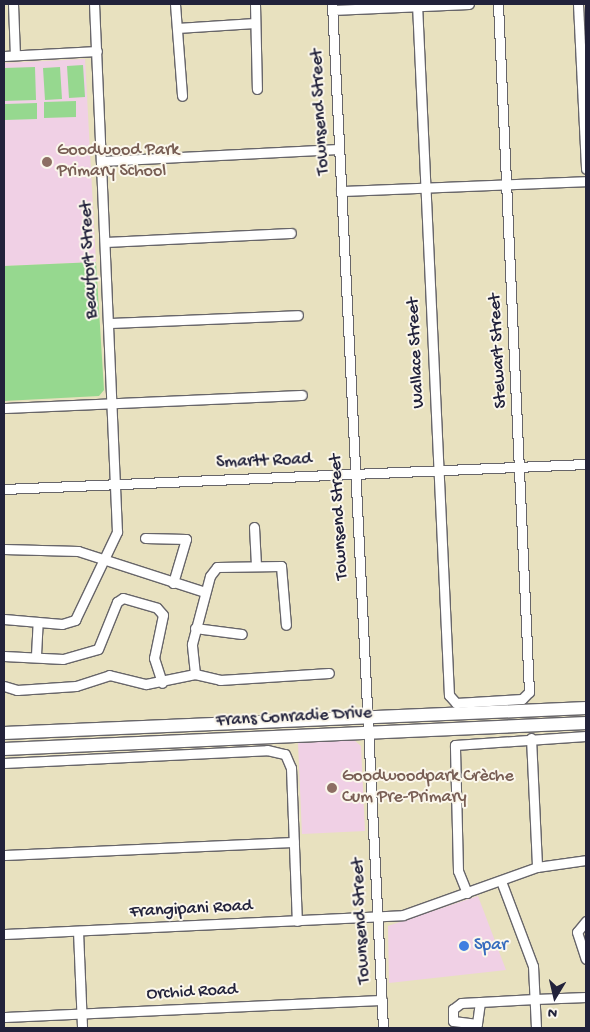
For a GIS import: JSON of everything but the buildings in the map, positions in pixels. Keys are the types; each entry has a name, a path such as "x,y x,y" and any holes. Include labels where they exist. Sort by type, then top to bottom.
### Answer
{"main road":[{"name":"Frans Conradie Drive","path":"4,734 586,708"},
{"name":"Frans Conradie Drive","path":"4,749 586,723"}],"street":[{"path":"13,4 15,55"},
{"name":"Beaufort Street","path":"38,622 66,624 75,620 118,532 94,4"},
{"path":"175,4 182,96"},
{"path":"254,4 257,89"},
{"path":"332,7 469,4"},
{"name":"Stewart Street","path":"451,700 527,696 520,468 498,4"},
{"path":"578,4 586,169"},
{"name":"Wallace Street","path":"417,5 451,700"},
{"name":"Townsend Street","path":"332,7 383,1028"},
{"path":"177,28 255,23"},
{"path":"4,56 96,51"},
{"path":"101,161 340,150"},
{"path":"341,191 586,181"},
{"path":"105,242 291,234"},
{"path":"109,323 298,315"},
{"path":"4,408 302,395"},
{"name":"Smartt Road","path":"4,489 586,464"},
{"path":"254,526 256,564"},
{"path":"145,538 186,539 173,583"},
{"path":"4,549 76,550 105,562 205,592"},
{"path":"195,674 190,658 195,628 205,592 217,567 274,563 284,570 286,626"},
{"path":"4,656 36,655 68,658 98,649 118,599 129,599 157,608 163,615 154,658 162,682"},
{"path":"4,619 38,622 36,655"},
{"path":"195,628 242,634"},
{"path":"4,686 17,690 76,686 109,675 138,683 162,682 195,674 220,680 329,674"},
{"path":"468,893 458,871 455,745 531,738 586,736"},
{"path":"531,738 537,867"},
{"path":"4,763 267,750 285,754 292,768 298,921"},
{"path":"4,855 294,842"},
{"name":"Frangipani Road","path":"4,934 379,918 415,912 537,867 586,860"},
{"path":"501,881 533,966 536,1028"},
{"path":"586,920 578,932 586,959"},
{"path":"78,931 82,1028"},
{"path":"480,1002 586,997"},
{"name":"Orchid Road","path":"4,1017 382,1000"}],"shaded area":[{"name":"Goodwood Park Primary School","path":"85,59 96,262 4,266 4,63"},
{"name":"Goodwoodpark Crèche Cum Pre-Primary","path":"354,740 361,746 365,831 302,834 298,743"},
{"path":"478,896 506,970 389,983 388,926"}],"green space":[{"path":"83,65 85,97 69,98 67,66"},
{"path":"35,67 36,100 4,101 4,68"},
{"path":"60,67 62,99 45,100 43,68"},
{"path":"76,101 76,117 44,118 44,102"},
{"path":"37,103 37,119 5,120 5,104"},
{"path":"96,262 104,390 99,396 4,401 4,266"}],"place":[{"name":"Goodwood Park Primary School","path":"47,162"},
{"name":"Goodwoodpark Crèche Cum Pre-Primary","path":"332,788"},
{"name":"Spar","path":"464,946"}]}
